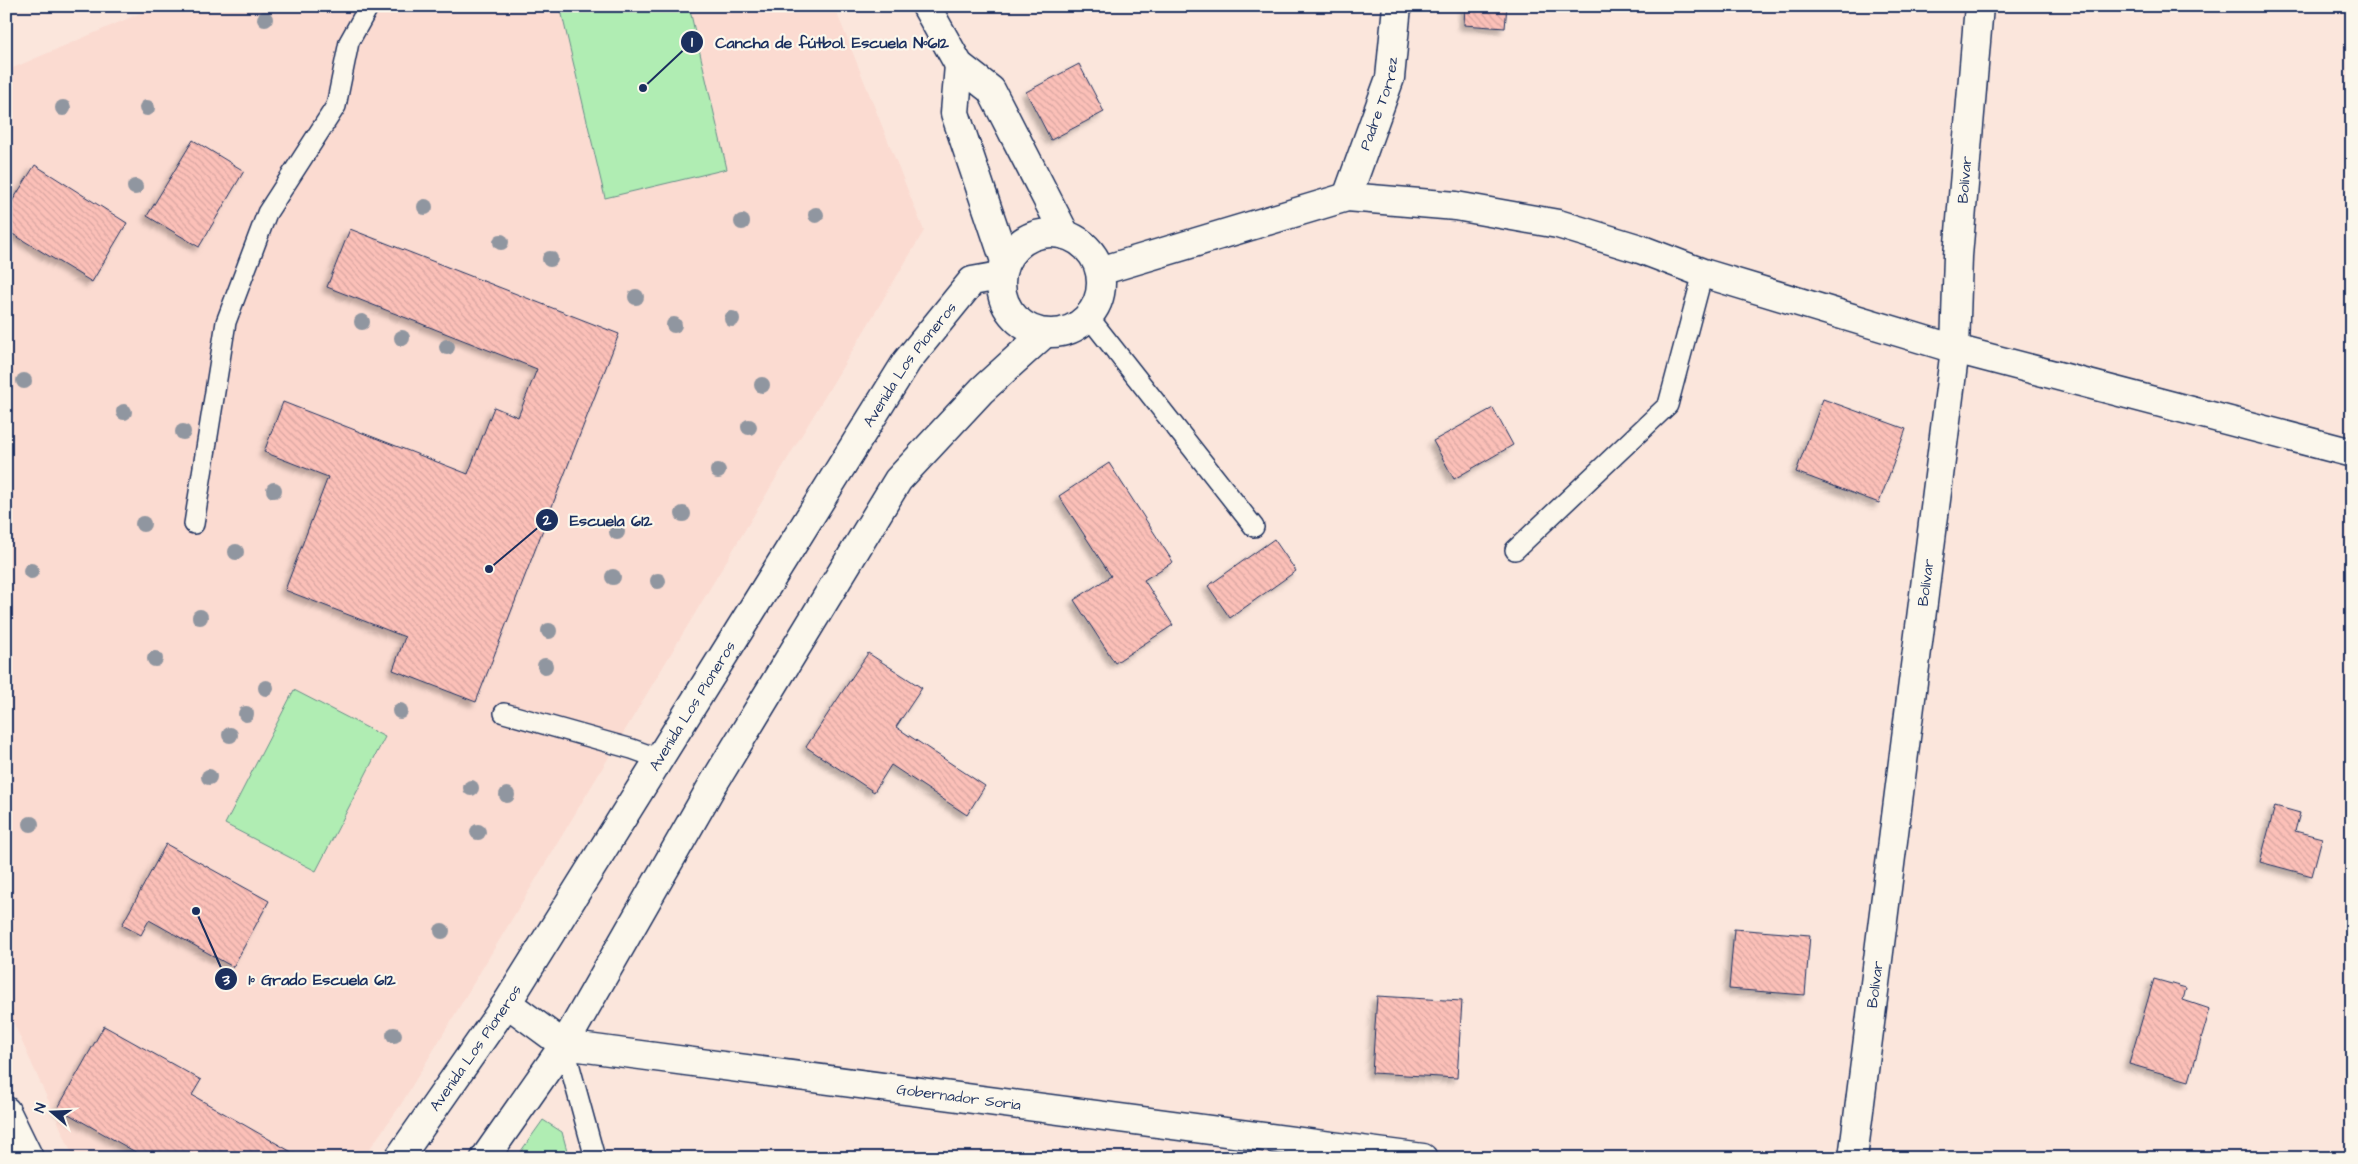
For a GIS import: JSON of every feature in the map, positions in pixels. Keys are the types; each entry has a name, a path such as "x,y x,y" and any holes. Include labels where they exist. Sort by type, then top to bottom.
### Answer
{"street":[{"path":"926,6 958,65 991,90 1065,234"},
{"name":"Padre Torrez","path":"1347,197 1390,78 1397,6"},
{"name":"Bolívar","path":"1853,1158 1954,348 1958,256 1979,6"},
{"path":"958,65 955,113 1003,269 1004,300 1016,320 1030,329 1045,333 1061,332 1076,326 1088,316 1099,295 1100,271 1087,248 1065,234 1051,232 1037,234 1018,245 1003,269"},
{"path":"1100,271 1347,197 1456,206 1558,224 1640,249 1703,273 1954,348 2352,453"},
{"name":"Avenida Los Pioneros","path":"399,1158 507,1003 907,361 972,280 1003,269"},
{"path":"486,1158 564,1045 712,786 898,480 982,390 1045,333"},
{"name":"Gobernador Soria","path":"507,1003 564,1045 1423,1158"},
{"path":"6,1111 29,1158"}],"lane":[{"path":"194,524 226,322 267,213 336,106 349,42 369,6"},
{"path":"1515,550 1668,405 1703,273"},
{"path":"1088,316 1254,527"},
{"path":"504,713 632,749 660,759"},
{"path":"564,1045 595,1158"}],"shaded area":[{"path":"157,6 834,6 924,231 400,1106 363,1158 74,1158 6,1006 6,71"}],"green space":[{"path":"560,6 689,6 727,169 605,198"},
{"path":"294,690 385,737 316,871 225,824"},
{"path":"543,1120 562,1132 569,1158 516,1158"}],"building":[{"path":"1465,6 1507,6 1505,28 1464,25"},
{"path":"1079,64 1104,112 1051,140 1026,92"},
{"path":"193,140 244,171 199,247 147,216"},
{"path":"35,165 127,223 92,282 6,230 6,211"},
{"path":"350,229 619,334 476,702 393,670 405,637 285,590 328,477 264,452 283,402 468,474 494,407 518,417 537,369 327,287"},
{"path":"1823,399 1906,429 1879,503 1796,472"},
{"path":"1493,408 1513,445 1454,479 1433,441"},
{"path":"1109,463 1173,562 1144,580 1173,625 1115,663 1074,600 1111,576 1059,496"},
{"path":"1274,539 1296,571 1230,618 1208,586"},
{"path":"868,653 922,688 896,727 985,786 967,815 891,765 874,792 806,747"},
{"path":"2275,806 2300,813 2295,831 2322,838 2312,876 2260,862"},
{"path":"166,844 269,901 233,967 149,920 141,935 122,925"},
{"path":"1734,929 1810,935 1805,995 1729,989"},
{"path":"2154,979 2186,988 2183,1000 2210,1009 2189,1081 2129,1064"},
{"path":"1377,996 1462,1001 1457,1078 1372,1073"},
{"path":"104,1026 201,1080 192,1095 302,1158 146,1158 58,1108"}],"place":[{"name":"Cancha de fútbol. Escuela Nº612","path":"643,88"},
{"name":"Escuela 612","path":"489,569"},
{"name":"1º Grado Escuela 612","path":"196,911"}]}
